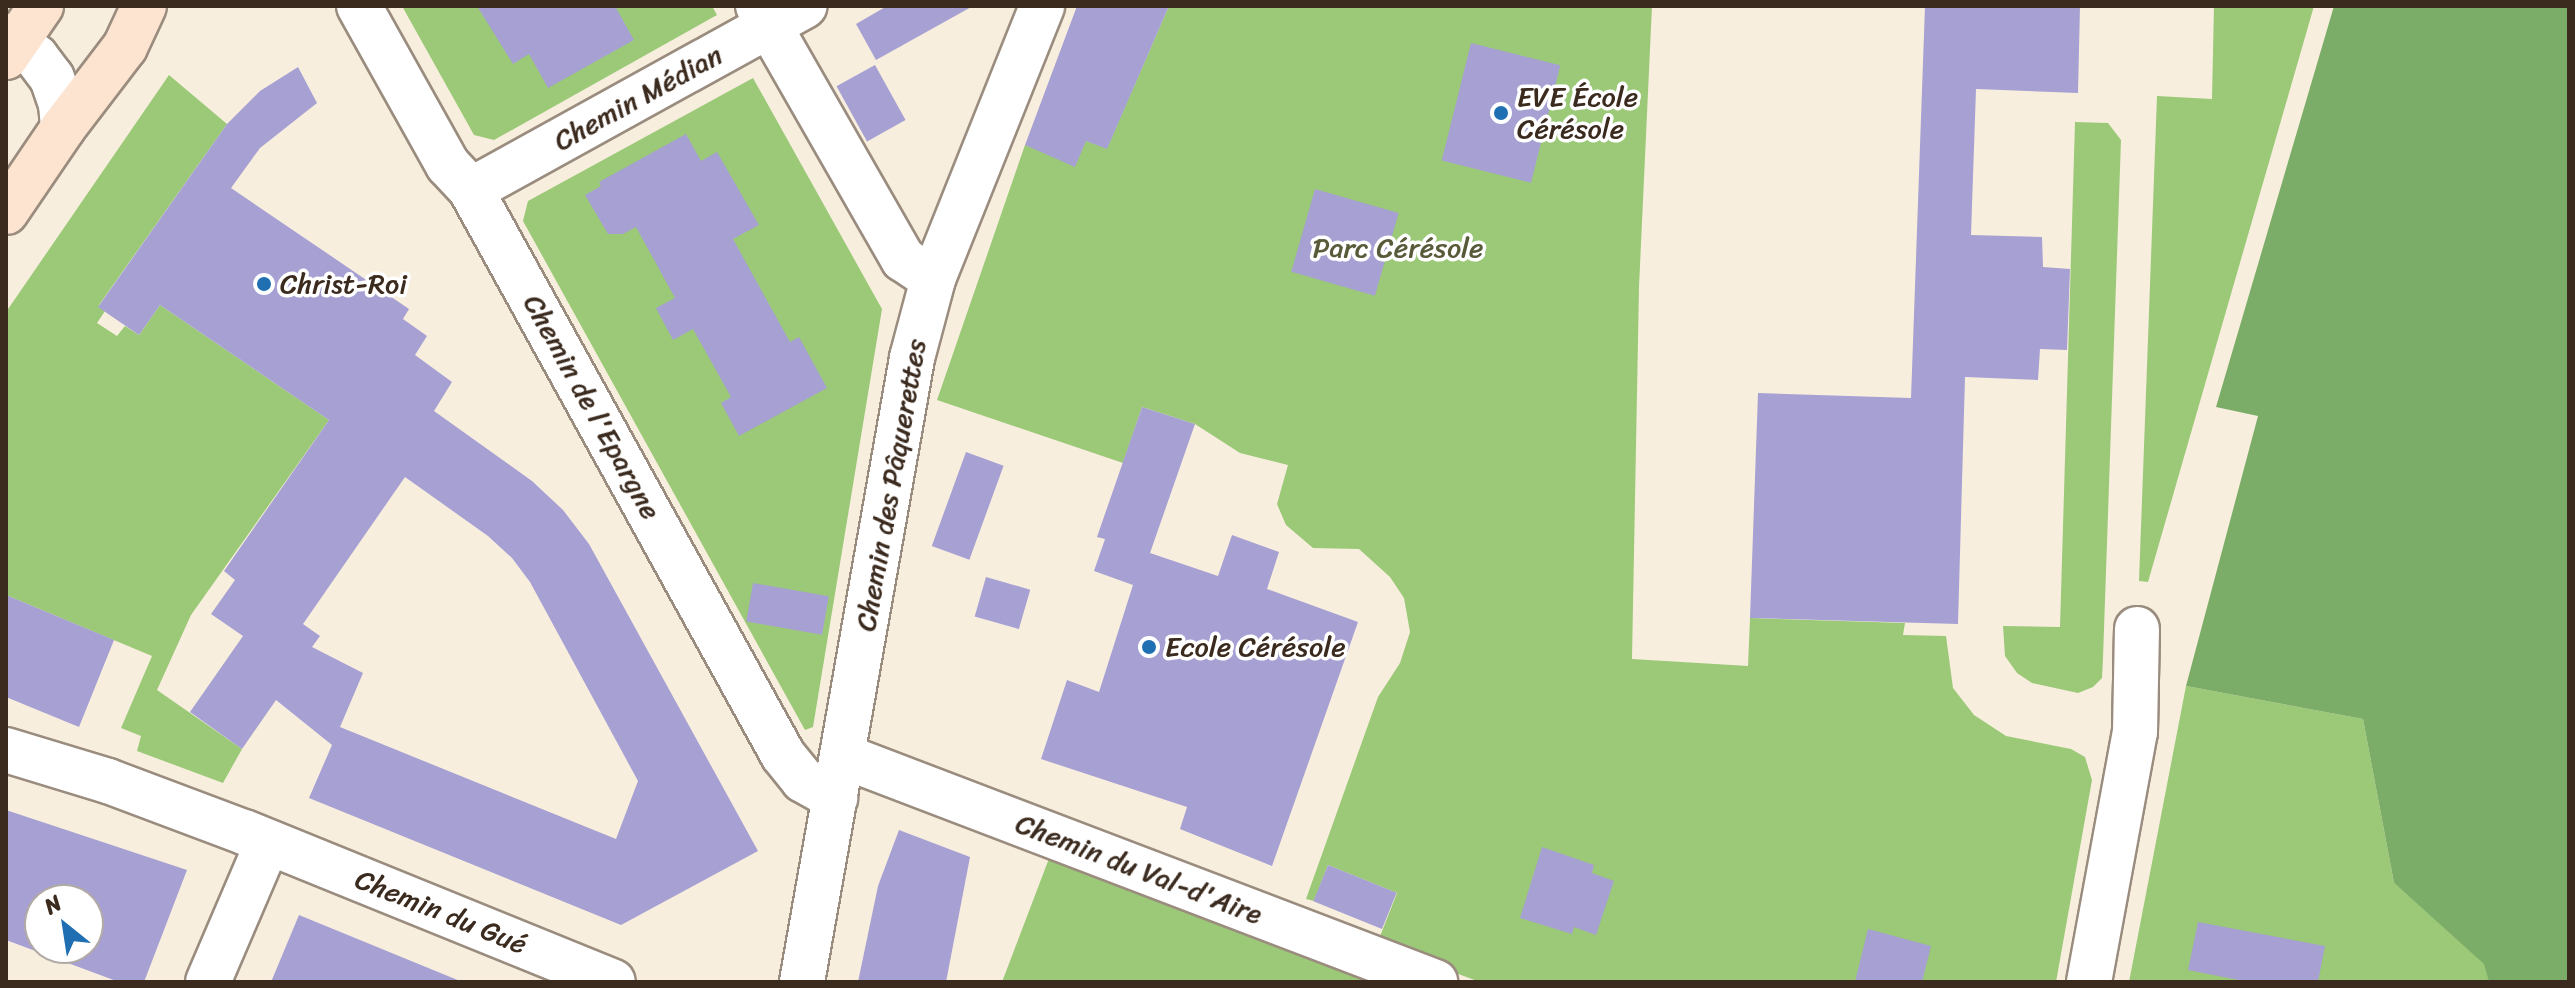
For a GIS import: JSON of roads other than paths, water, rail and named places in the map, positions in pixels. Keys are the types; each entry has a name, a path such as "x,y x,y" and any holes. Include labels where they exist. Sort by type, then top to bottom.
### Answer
{"main road":[{"path":"6,212 63,128 125,47 144,6"}],"street":[{"name":"Chemin de l'Epargne","path":"359,6 448,165 471,190 783,755 803,780 835,798"},
{"name":"Chemin des Pâquerettes","path":"802,982 912,358 933,279 1042,6"},
{"path":"777,12 903,259 933,279"},
{"name":"Chemin Médian","path":"471,190 777,12"},
{"path":"18,35 52,78 61,104 63,128"},
{"path":"2089,982 2135,732 2137,629"},
{"name":"Chemin du Gué","path":"6,750 108,781 268,842 613,982"},
{"name":"Chemin du Val-d'Aire","path":"843,756 1435,982"},
{"path":"208,982 268,842"}],"place":[{"name":"EVE École Cérésole","path":"1501,113"},
{"name":"Christ-Roi","path":"264,284"},
{"name":"Ecole Cérésole","path":"1149,647"}],"park label":[{"name":"Parc Cérésole","path":"1398,248"}]}
